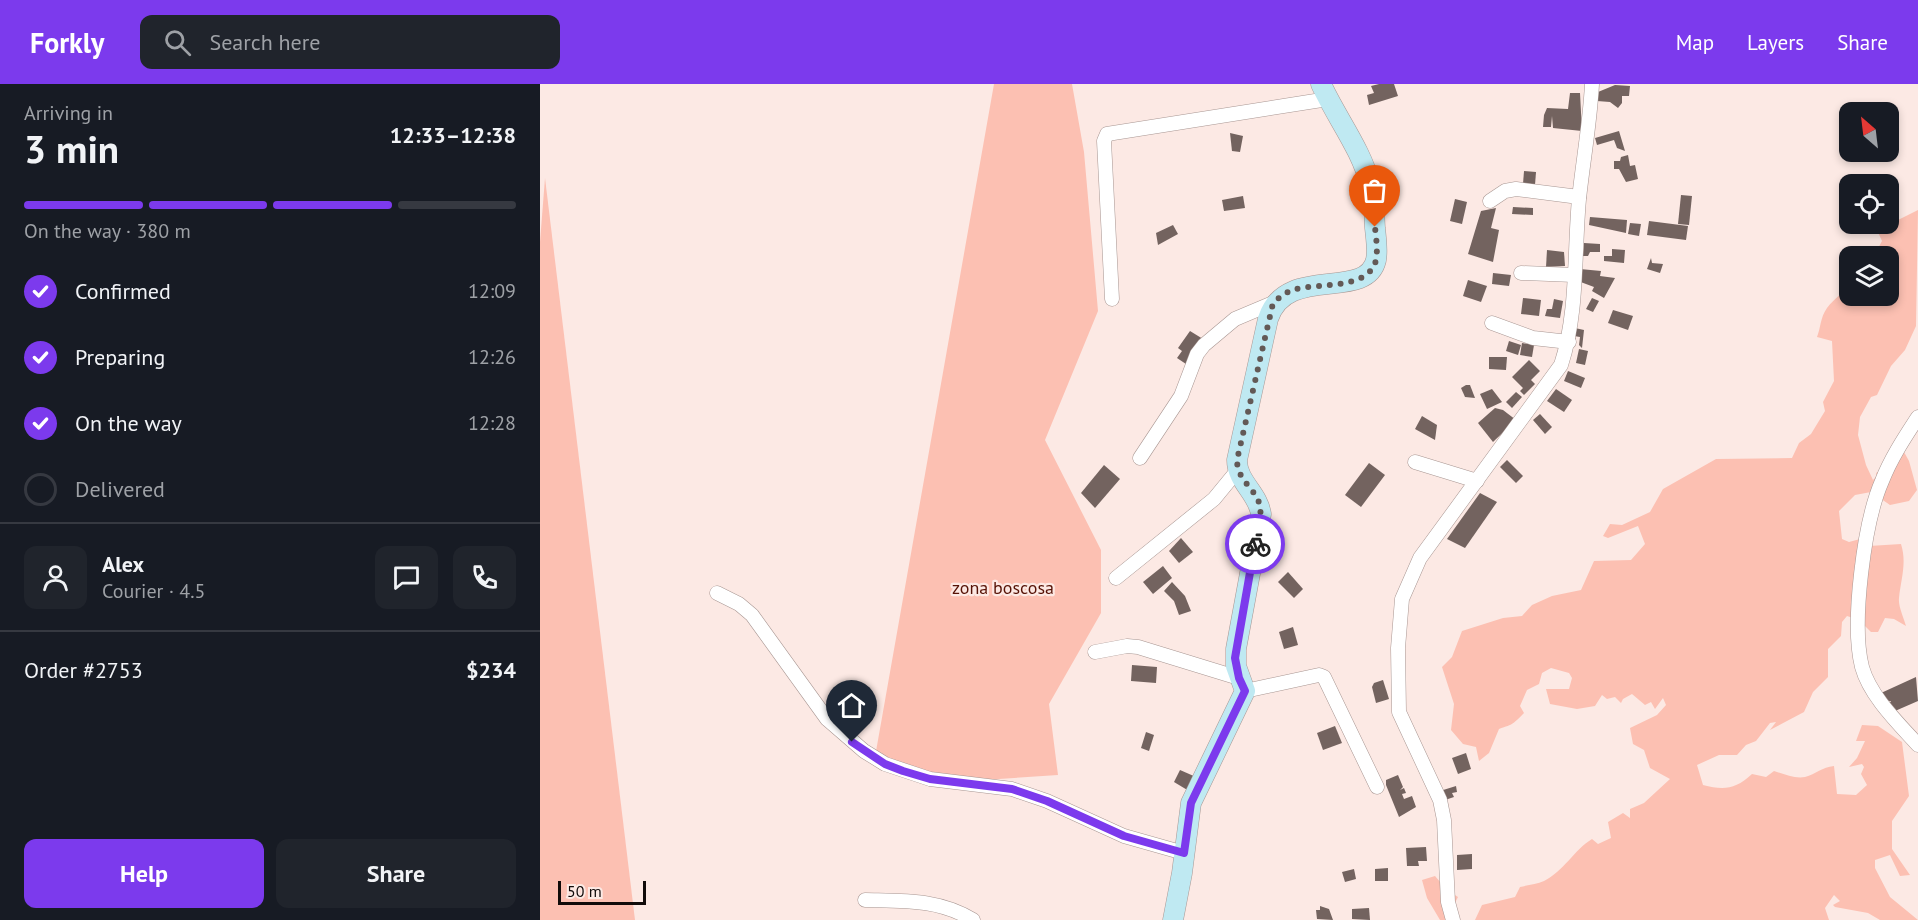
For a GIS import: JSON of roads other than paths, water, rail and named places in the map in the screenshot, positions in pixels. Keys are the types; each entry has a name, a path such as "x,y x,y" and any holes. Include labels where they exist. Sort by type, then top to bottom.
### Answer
{"street":[{"path":"1454,920 1448,902 1444,820 1440,800 1404,724 1398,701 1398,648 1402,599 1420,558 1552,381 1561,365 1569,342 1579,197 1590,129 1592,84"},
{"path":"1112,298 1104,141 1107,134 1324,91 1358,150 1372,188 1376,262 1368,273 1354,280 1296,289 1283,294 1273,303 1235,319 1204,345 1197,354 1181,396 1140,458"},
{"path":"1490,201 1505,191 1516,189 1579,197"},
{"path":"1521,273 1574,275"},
{"path":"1116,578 1214,499 1237,471 1273,303"},
{"path":"1492,323 1533,338 1569,342"},
{"path":"1918,417 1889,465 1873,507 1863,577 1858,638 1863,668 1873,689 1918,745"},
{"path":"1415,462 1477,481"},
{"path":"1173,920 1191,803 1242,685 1236,649 1261,514 1260,504 1237,471"},
{"path":"717,592 739,604 752,615 827,719 864,751 885,764 930,779 1012,789 1047,801 1124,836 1184,853"},
{"path":"1095,652 1127,646 1138,647 1242,685 1319,675 1327,681 1377,787"},
{"path":"865,900 917,901 946,905 973,920"}],"park label":[{"name":"zona boscosa","path":"1003,588"}]}
